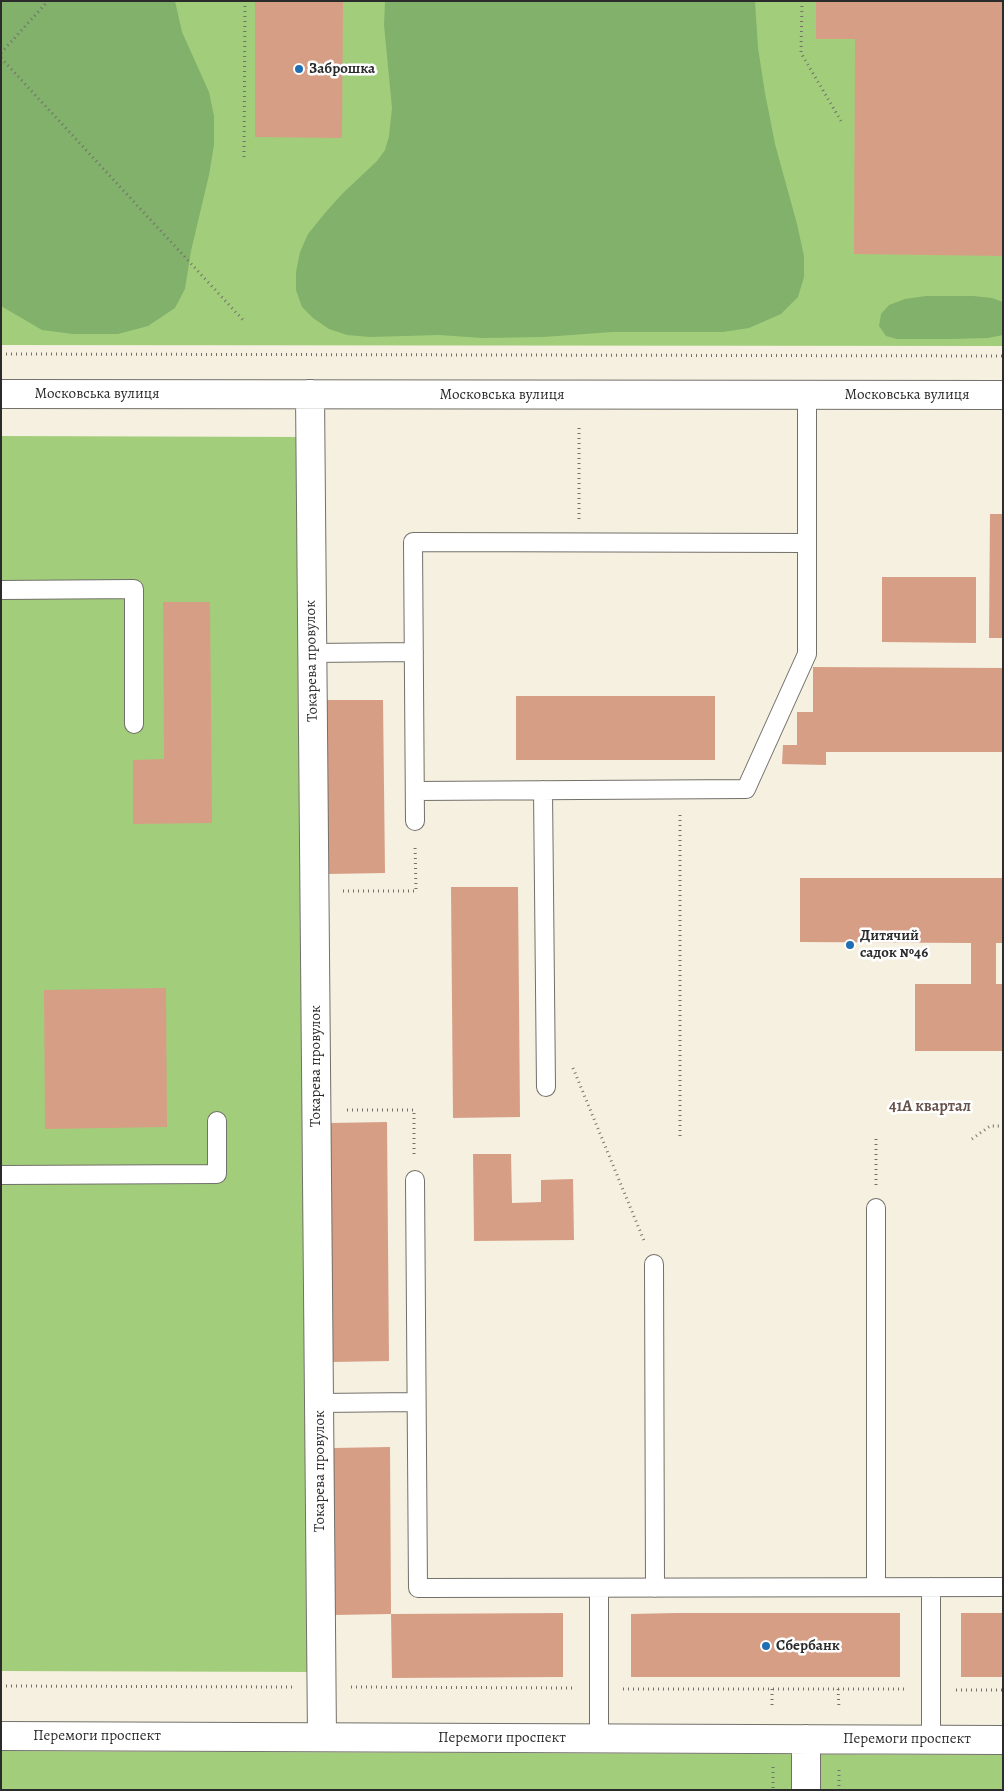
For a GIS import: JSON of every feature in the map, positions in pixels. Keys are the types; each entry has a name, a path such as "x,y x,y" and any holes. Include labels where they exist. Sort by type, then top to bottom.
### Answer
{"street":[{"name":"Московська вулиця","path":"1,394 1003,395"},
{"name":"Токарева провулок","path":"310,394 322,1737"},
{"name":"Перемоги проспект","path":"1,1736 1003,1740"},
{"path":"806,1739 806,1790"}],"lane":[{"path":"415,791 746,789 807,654 807,395"},
{"path":"415,821 413,542 807,543"},
{"path":"1,590 134,589 134,724"},
{"path":"312,653 414,652"},
{"path":"543,790 546,1087"},
{"path":"1,1175 217,1174 217,1122"},
{"path":"414,1180 418,1588 1003,1587"},
{"path":"876,1208 876,1587"},
{"path":"654,1264 654,1588"},
{"path":"319,1403 416,1402"},
{"path":"931,1587 932,1740"},
{"path":"599,1588 599,1739"}],"path":[{"path":"1,53 48,1"},
{"path":"244,1 244,157"},
{"path":"802,1 802,53 841,122"},
{"path":"1,58 244,321"},
{"path":"1,354 1003,356"},
{"path":"579,416 579,542"},
{"path":"680,789 680,1139"},
{"path":"314,892 416,891 415,821"},
{"path":"571,1064 654,1264"},
{"path":"316,1110 414,1110 414,1180"},
{"path":"972,1139 990,1126 1003,1126"},
{"path":"876,1139 876,1208"},
{"path":"1,1686 1003,1690"}],"green space":[{"path":"1,1 1003,1 1003,346 1,345"},
{"path":"1,1 175,1 182,32 209,92 214,116 214,145 191,251 185,289 175,308 148,326 118,334 73,334 42,330 1,306"},
{"path":"385,1 755,1 758,48 765,93 775,144 804,256 804,277 798,297 781,314 749,328 723,332 612,332 543,337 482,338 439,335 370,337 347,335 329,329 313,318 302,307 296,290 296,272 300,252 308,234 325,213 377,161 385,150 389,136 392,108 384,25"},
{"path":"926,296 973,296 992,298 1003,302 1003,335 988,338 950,339 897,339 886,336 879,326 881,314 889,305 905,299"},
{"path":"1,436 301,437 313,1672 1,1671"},
{"path":"1,1751 1003,1755 1003,1790 1,1790"}],"building":[{"name":"Заброшка","path":"255,1 343,1 342,138 255,137"},
{"path":"816,1 1003,1 1003,256 854,254 855,39 816,39"},
{"path":"990,514 1003,514 1003,638 989,638"},
{"path":"882,577 976,577 976,643 882,642"},
{"path":"163,602 210,602 212,823 133,824 133,760 164,759"},
{"path":"813,667 1003,668 1003,752 826,752 826,765 782,764 783,745 797,745 797,712 813,712"},
{"path":"516,696 715,696 715,760 516,760"},
{"path":"327,700 383,700 385,873 328,874"},
{"path":"800,878 1003,878 1003,943 996,943 996,984 1003,984 1003,1051 915,1051 915,984 971,984 971,943 800,942"},
{"path":"451,887 518,887 520,1117 453,1118"},
{"path":"166,988 167,1127 45,1129 44,990"},
{"path":"387,1122 389,1361 332,1362 330,1123"},
{"path":"473,1154 511,1154 512,1203 541,1202 541,1180 573,1179 574,1240 474,1241"},
{"path":"390,1447 391,1614 334,1615 333,1448"},
{"path":"563,1613 563,1677 392,1678 391,1614"},
{"path":"900,1613 900,1677 631,1677 631,1614"},
{"path":"961,1613 1003,1613 1003,1677 961,1677"}],"place":[{"name":"Заброшка","path":"299,69"},
{"name":"Дитячий садок №46","path":"850,945"},
{"name":"Сбербанк","path":"766,1646"}],"district":[{"name":"41А квартал","path":"930,1107"}]}
